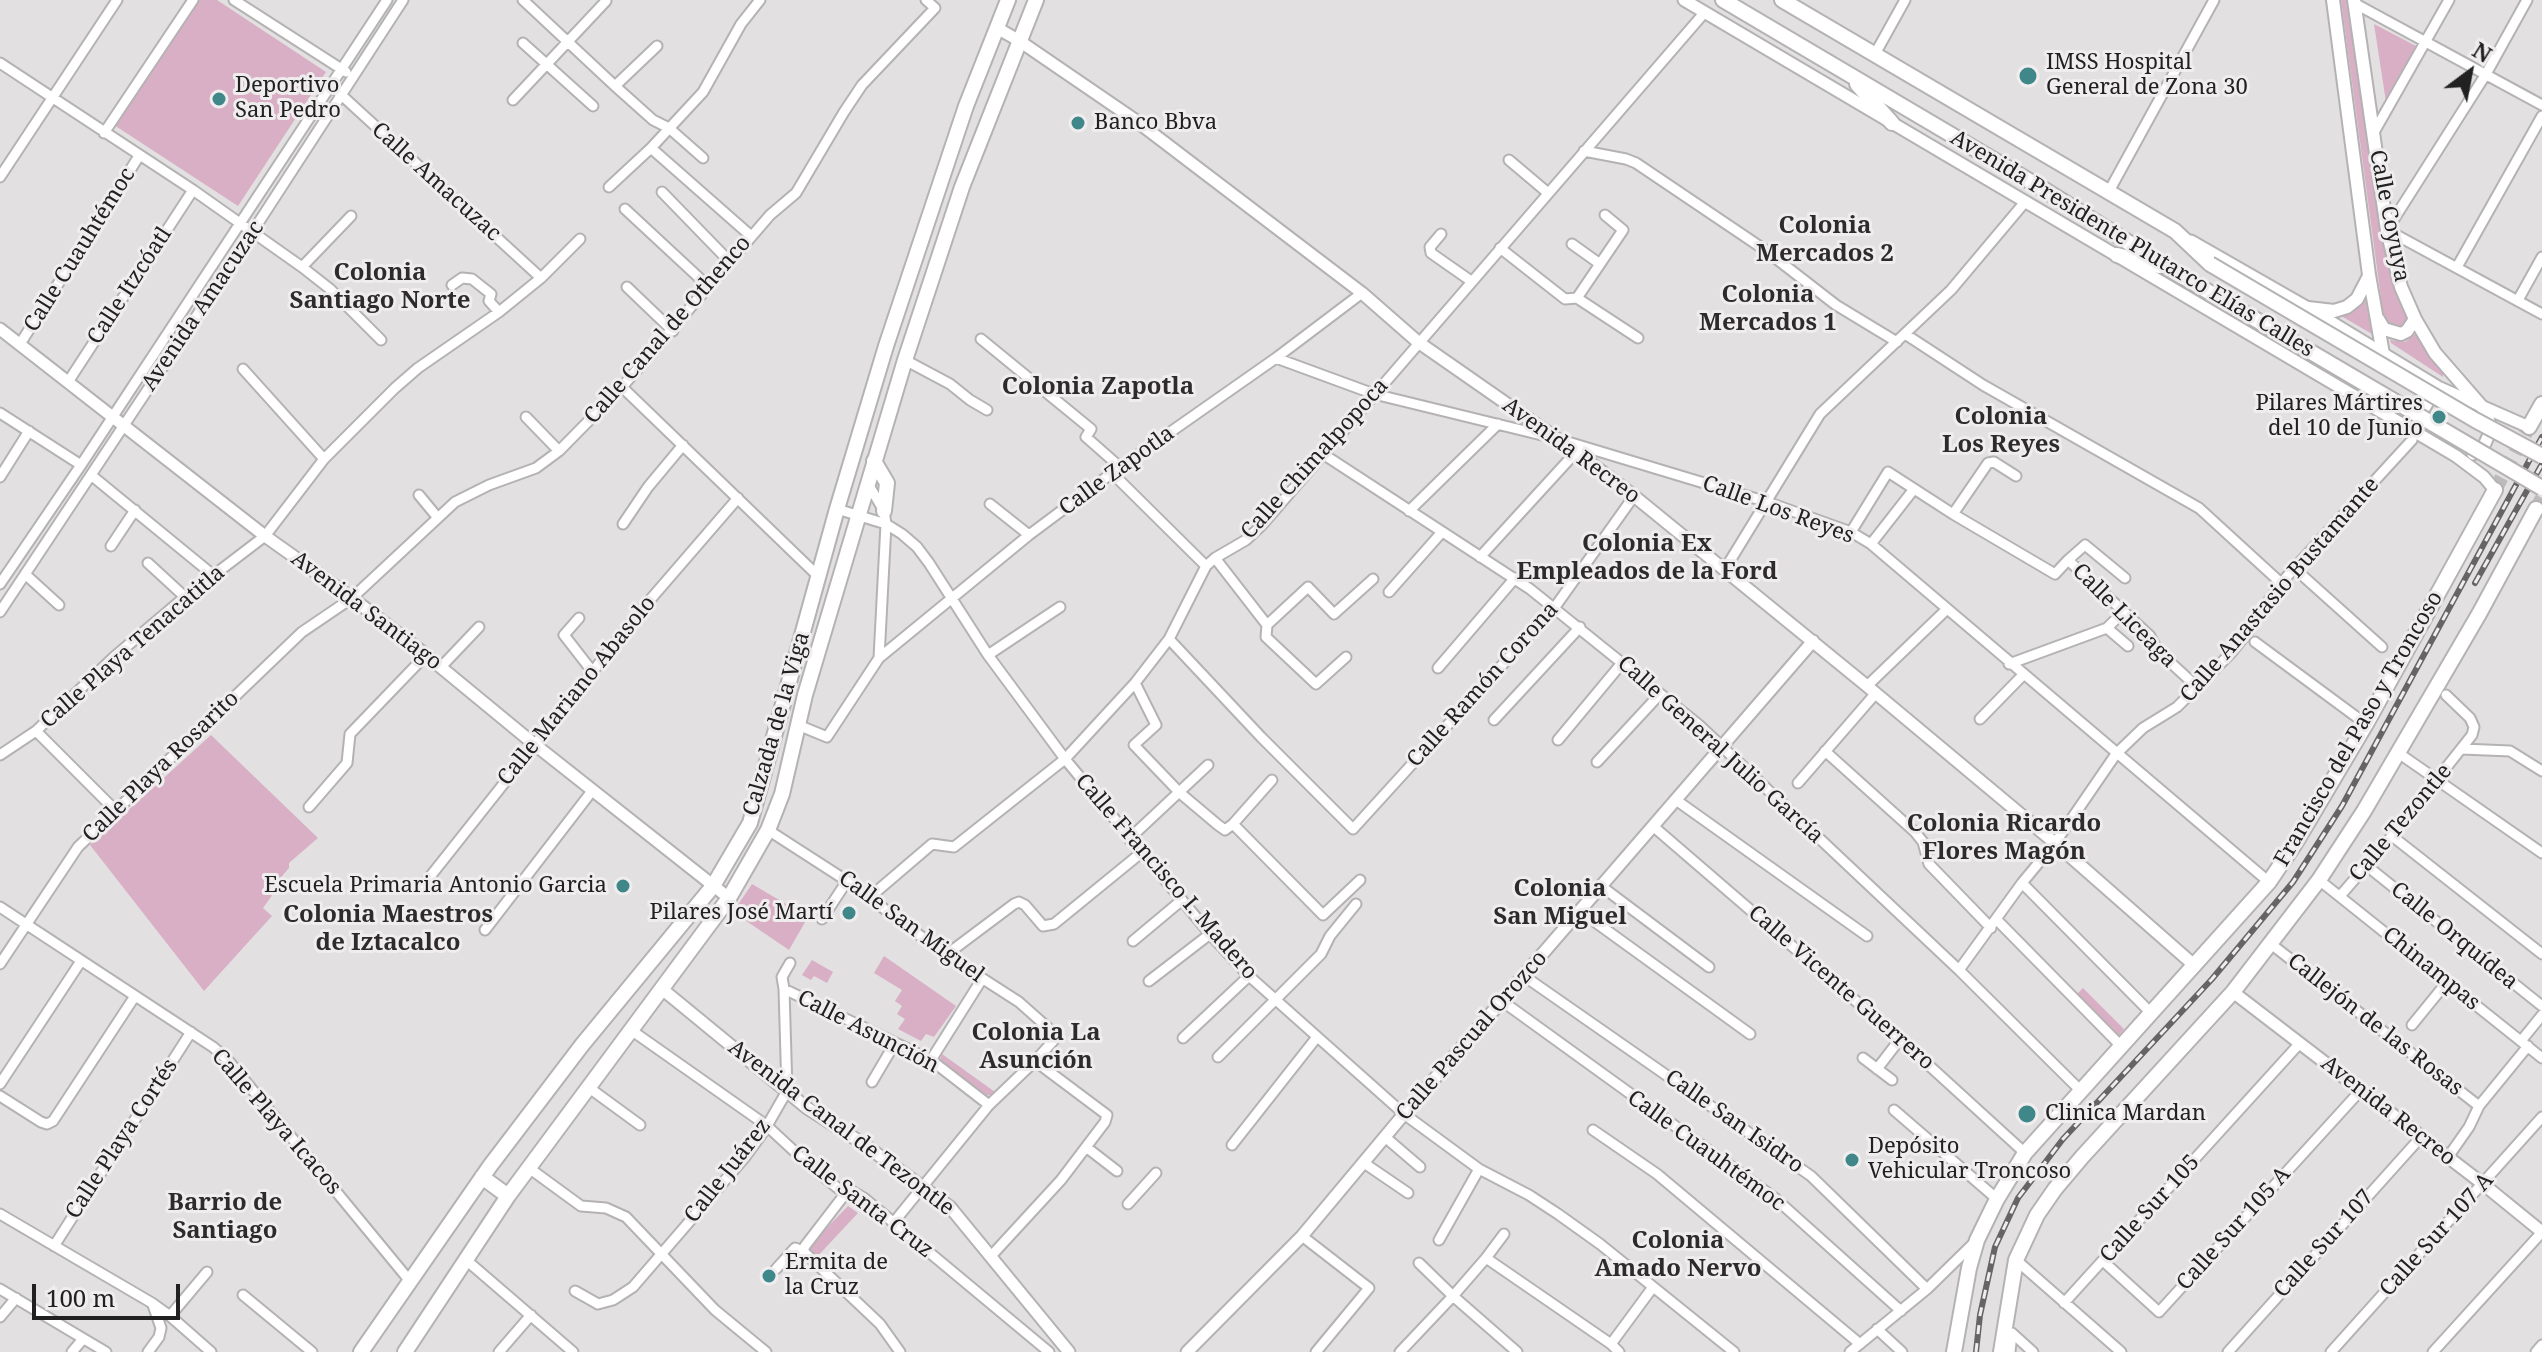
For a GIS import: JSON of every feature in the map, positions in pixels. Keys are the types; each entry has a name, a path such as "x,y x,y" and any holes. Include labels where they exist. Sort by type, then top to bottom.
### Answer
{"main road":[{"name":"Calzada de la Viga","path":"361,1352 482,1177 582,1045 713,886 750,823 837,509 897,313 966,106 1008,0"},
{"name":"Calzada de la Viga","path":"405,1352 508,1196 729,898 768,830 782,794 805,695 905,360 962,187 1036,0"},
{"name":"Avenida Presidente Plutarco Elías Calles","path":"1723,0 2542,488"},
{"name":"Avenida Presidente Plutarco Elías Calles","path":"1782,0 2175,231 2210,264 2542,456"},
{"name":"Calle Coyuya","path":"2333,0 2369,275 2383,354"},
{"name":"Calle Coyuya","path":"2360,3 2373,134 2387,230 2401,287 2435,353 2482,407"},
{"path":"1846,72 1892,123"},
{"path":"2117,255 2179,274"},
{"path":"2308,308 2334,311 2347,307 2361,294 2369,275"},
{"path":"2376,317 2384,329 2401,334 2415,319"},
{"path":"2529,427 2542,404"},
{"path":"874,461 887,483 885,517"},
{"name":"Francisco del Paso y Troncoso","path":"1954,1352 1977,1240 2025,1153 2269,882 2366,724 2495,490"},
{"name":"Francisco del Paso y Troncoso","path":"2001,1352 2016,1260 2037,1215 2055,1189 2233,992 2319,880 2364,811 2539,511"},
{"path":"788,689 805,695"},
{"path":"482,1177 508,1196"}],"street":[{"path":"0,177 117,0"},
{"path":"104,133 193,0"},
{"path":"234,0 353,76"},
{"name":"Avenida Amacuzac","path":"0,584 387,0"},
{"name":"Avenida Amacuzac","path":"0,612 403,0"},
{"path":"523,0 567,44 653,120 669,128 703,158"},
{"path":"609,187 651,148 703,92 741,24 760,0"},
{"name":"Calle Canal de Othenco","path":"352,598 455,502 489,485 536,468 559,451 622,387 673,331 751,236 796,193 862,85 935,8 926,0"},
{"name":"Avenida Presidente Plutarco Elías Calles","path":"1684,0 2413,430 2456,456 2484,477 2495,490"},
{"path":"1875,54 1905,0"},
{"path":"2108,193 2214,0"},
{"path":"2373,134 2449,0"},
{"path":"2527,0 2486,74 2387,230 2542,314"},
{"path":"513,100 606,1"},
{"path":"2360,3 2542,105"},
{"name":"Calle Chimalpopoca","path":"870,897 932,844 954,847 1065,759 1135,683 1169,639 1206,566 1246,540 1262,525 1705,12"},
{"name":"Avenida Recreo","path":"997,28 1135,120 1362,293 1418,342 1634,496 1872,689 2195,966"},
{"path":"523,43 593,106"},
{"path":"615,86 657,46"},
{"path":"0,63 253,231 330,289 381,340"},
{"name":"Calle Amacuzac","path":"331,85 541,278"},
{"path":"2457,267 2542,116"},
{"path":"651,148 751,236"},
{"path":"1584,151 1636,163 1765,250 1836,305 1897,342"},
{"name":"Calle Cuauhtémoc","path":"20,344 139,156"},
{"path":"1509,160 1548,193"},
{"name":"Calle Itzcóatl","path":"68,382 193,190"},
{"path":"662,192 730,262"},
{"path":"1725,569 1820,414 1970,270 2025,202"},
{"path":"625,209 709,287"},
{"path":"1577,298 1623,230 1605,215"},
{"path":"302,267 351,216"},
{"name":"Avenida Presidente Plutarco Elías Calles","path":"2175,231 2438,387 2529,427"},
{"path":"1441,234 1430,247 1431,253 1471,281"},
{"name":"Calle Playa Tenacatitla","path":"0,755 36,731 114,657 185,597 265,536 324,459 395,388 418,368 499,312 541,278 580,239"},
{"path":"1572,244 1600,264"},
{"path":"1500,248 1565,299 1577,298 1638,338"},
{"path":"2518,300 2542,257"},
{"path":"452,285 462,278 472,279 491,294 489,301 499,312"},
{"path":"627,287 673,331"},
{"name":"Calle Zapotla","path":"879,658 1029,535 1362,293"},
{"name":"Avenida Santiago","path":"0,329 265,536 426,655 729,898"},
{"path":"1905,334 1983,385 2199,508 2281,583"},
{"path":"981,339 1091,429 1086,437 1206,566"},
{"name":"Calle Los Reyes","path":"1276,358 1374,394 1558,439 1767,502 1851,532 1871,544 2269,882"},
{"path":"905,360 950,384 987,410"},
{"path":"243,369 324,459"},
{"path":"622,387 818,576"},
{"name":"Calle Anastasio Bustamante","path":"1959,970 2055,843 2116,754 2143,728 2177,707 2244,637 2281,583 2412,440 2413,430 2438,387"},
{"path":"2456,456 2474,454 2486,443 2490,427 2482,407"},
{"path":"0,413 81,465"},
{"path":"526,417 559,451"},
{"path":"1409,511 1498,424"},
{"path":"0,477 29,431"},
{"path":"623,524 648,487 683,445"},
{"path":"1480,557 1576,452"},
{"name":"Calle General Julio García","path":"1323,454 1515,578 1660,694 1721,747 1959,970 2081,1091"},
{"path":"1953,514 1988,463 1997,463 2016,476"},
{"name":"Calle Liceaga","path":"1851,532 1888,472 2055,574 2068,560 2150,636 2158,651 2196,686"},
{"path":"91,475 213,575"},
{"path":"798,725 827,737 879,658 885,517 867,482"},
{"path":"1871,544 1914,489"},
{"path":"419,495 438,518"},
{"name":"Calle Ramón Corona","path":"1169,639 1353,829 1555,607 1634,496"},
{"name":"Calle Mariano Abasolo","path":"421,888 643,608 738,498"},
{"path":"990,504 1029,535"},
{"name":"Calle Francisco I. Madero","path":"837,509 857,516 885,517 917,547 988,655 1065,759 1129,839 1249,976 1404,1114 1479,1169 1558,1214 1734,1352"},
{"path":"111,546 135,510"},
{"path":"1389,592 1442,532"},
{"path":"2068,560 2085,545 2125,578"},
{"path":"1215,558 1267,625"},
{"path":"148,563 185,597"},
{"path":"2294,568 2382,647"},
{"path":"25,574 59,605"},
{"path":"1438,668 1515,578"},
{"path":"1346,657 1316,684 1266,637 1267,625 1308,587 1334,614 1373,579"},
{"path":"0,584 13,593"},
{"name":"Calle Playa Rosarito","path":"0,964 78,847 302,632 352,598"},
{"path":"988,655 1060,607"},
{"path":"1798,783 1872,689 1946,610"},
{"path":"2009,664 2107,628 2123,612"},
{"path":"579,618 564,635 592,671"},
{"path":"441,667 479,627"},
{"path":"1494,720 1580,627"},
{"path":"2107,628 2128,646"},
{"name":"Calle Pascual Orozco","path":"1187,1352 1302,1236 1813,641"},
{"path":"2255,642 2366,724"},
{"path":"309,807 347,763 350,734 426,655"},
{"path":"1558,740 1622,663"},
{"path":"1980,719 2023,675"},
{"path":"1135,683 1156,725 1134,745 1180,793 1229,827 1323,915 1360,880"},
{"path":"1597,762 1660,694"},
{"path":"2446,695 2465,711 2474,727 2462,749 2510,751 2542,771"},
{"path":"36,731 116,811"},
{"name":"Calle Tezontle","path":"2340,896 2462,749"},
{"path":"1825,751 1915,832 1923,842 1929,864 2121,1046"},
{"path":"2397,752 2542,853"},
{"path":"1129,839 1208,765"},
{"path":"1229,827 1272,780"},
{"path":"485,930 592,791"},
{"path":"1676,800 1867,936"},
{"name":"Calle Vicente Guerrero","path":"1654,827 1900,1039 2025,1153"},
{"name":"Calle San Miguel","path":"768,830 870,897 946,955 1019,1002 1051,1029 1055,1034 1054,1040 1035,1061"},
{"path":"2392,836 2542,954"},
{"path":"946,955 1019,902 1043,926 1054,924 1141,853"},
{"name":"Calle Orquídea","path":"2367,866 2542,1006"},
{"name":"Chinampas","path":"2319,880 2542,1058"},
{"path":"822,919 847,881"},
{"path":"2022,883 2152,1014"},
{"path":"1601,886 1709,967"},
{"path":"1133,941 1182,900"},
{"path":"1218,1057 1321,954 1330,936 1356,904"},
{"name":"Calle Playa Icacos","path":"0,907 213,1047 233,1066 409,1280"},
{"path":"1580,911 1750,1034"},
{"path":"1149,981 1210,934"},
{"name":"Callejón de las Rosas","path":"2271,944 2479,1106"},
{"path":"0,1084 81,961"},
{"path":"787,1091 782,977 790,963"},
{"path":"1183,1038 1249,976"},
{"name":"Calle San Isidro","path":"1524,976 1811,1176 1927,1289"},
{"path":"931,1060 982,979"},
{"path":"2412,1025 2447,982"},
{"name":"Avenida Canal de Tezontle","path":"662,989 807,1108 862,1143 950,1207 1069,1352"},
{"name":"Calle Asunción","path":"784,989 931,1060 989,1105"},
{"name":"Avenida Recreo","path":"2233,992 2542,1232"},
{"path":"0,1096 41,1122 47,1124 53,1121 135,996"},
{"name":"Calle Cuauhtémoc","path":"1502,1001 1776,1199 1901,1311"},
{"path":"2448,1157 2542,1015"},
{"name":"Calle Santa Cruz","path":"631,1030 766,1125 845,1194 852,1191 894,1222 1049,1352"},
{"name":"Calle Playa Cortés","path":"54,1246 191,1032"},
{"path":"1232,1145 1317,1037"},
{"path":"1877,1069 1900,1039"},
{"path":"872,1082 895,1043"},
{"name":"Calle Sur 105","path":"2064,1303 2300,1043"},
{"path":"1863,1058 1892,1080"},
{"path":"894,1222 989,1105 1035,1061 1107,1115 1105,1122 1061,1180 992,1255"},
{"path":"588,1087 640,1125"},
{"name":"Calle Sur 105 A","path":"2103,1261 2159,1312 2361,1090"},
{"name":"Calle Juárez","path":"575,1291 598,1304 613,1300 633,1287 745,1157 787,1091"},
{"path":"1894,1110 1997,1199"},
{"name":"Calle Sur 107 A","path":"2331,1352 2542,1117"},
{"path":"1593,1130 1657,1174 1860,1344"},
{"path":"1385,1137 1420,1167"},
{"name":"Calle Sur 107","path":"2228,1352 2421,1137"},
{"path":"1086,1147 1117,1171"},
{"path":"1364,1163 1408,1193"},
{"path":"529,1168 581,1206 619,1212 715,1310 766,1352"},
{"path":"1439,1240 1479,1169"},
{"path":"1128,1204 1156,1173"},
{"path":"803,1251 845,1194"},
{"path":"0,1214 152,1303 211,1352"},
{"path":"2433,1352 2542,1232"},
{"path":"1400,1352 1453,1296 1504,1234"},
{"path":"1302,1236 1369,1288 1316,1352"},
{"path":"1850,1352 1927,1289 1977,1240"},
{"path":"776,1269 795,1248 803,1251 880,1324 900,1352"},
{"path":"1486,1258 1619,1352"},
{"path":"465,1259 570,1351"},
{"path":"2016,1260 2121,1352"},
{"path":"1419,1263 1517,1352"},
{"path":"170,1316 207,1272"},
{"path":"1611,1344 1653,1287"},
{"path":"0,1289 106,1352"},
{"path":"243,1295 312,1352"},
{"path":"0,1317 16,1298"},
{"path":"148,1352 159,1337 161,1328 152,1303"},
{"path":"499,1352 531,1315"},
{"path":"1877,1329 1902,1352"},
{"path":"2010,1352 2012,1333 2033,1352"},
{"path":"72,1352 83,1339"},
{"path":"2536,1352 2542,1345"}],"shaded area":[{"name":"Deportivo San Pedro","path":"197,0 217,0 326,72 238,206 114,125"},
{"path":"2341,0 2352,0 2408,315 2408,322 2400,330 2389,326 2383,313"},
{"path":"2374,24 2416,46 2386,102"},
{"path":"2365,298 2372,334 2336,313"},
{"path":"2418,332 2443,377 2391,343 2390,340 2405,342"},
{"path":"211,735 318,838 289,863 289,868 271,889 273,894 263,908 272,916 204,991 90,845"},
{"path":"752,884 808,917 789,950 733,912"},
{"path":"884,956 956,1006 934,1037 926,1034 921,1041 898,1029 905,1019 897,1014 902,1006 895,1001 902,990 874,973"},
{"path":"812,960 833,972 827,983 814,976 811,980 802,975"},
{"path":"2083,988 2124,1029 2117,1038 2074,997"},
{"path":"942,1054 995,1094 984,1096 941,1065"},
{"path":"848,1206 858,1213 815,1259 809,1253 811,1244"}],"tunnel":[{"path":"2495,490 2529,427"},
{"path":"2536,509 2542,498"}],"railway":[{"path":"1976,1352 1980,1315 1995,1247 2018,1198 2063,1139 2212,979 2293,882 2342,806 2542,437"},
{"path":"2475,583 2542,464"}],"place":[{"name":"IMSS Hospital General de Zona 30","path":"2028,76"},
{"name":"Deportivo San Pedro","path":"219,99"},
{"name":"Banco Bbva","path":"1078,123"},
{"name":"Pilares Mártires del 10 de Junio","path":"2439,417"},
{"name":"Escuela Primaria Antonio Garcia","path":"623,886"},
{"name":"Pilares José Martí","path":"849,913"},
{"name":"Clinica Mardan","path":"2027,1114"},
{"name":"Depósito Vehicular Troncoso","path":"1852,1160"},
{"name":"Ermita de la Cruz","path":"769,1276"}],"district":[{"name":"Colonia Mercados 2","path":"1825,240"},
{"name":"Colonia Santiago Norte","path":"380,287"},
{"name":"Colonia Mercados 1","path":"1768,309"},
{"name":"Colonia Zapotla","path":"1098,387"},
{"name":"Colonia Los Reyes","path":"2001,431"},
{"name":"Colonia Ex Empleados de la Ford","path":"1647,558"},
{"name":"Colonia Ricardo Flores Magón","path":"2004,838"},
{"name":"Colonia San Miguel","path":"1560,903"},
{"name":"Colonia Maestros de Iztacalco","path":"388,929"},
{"name":"Colonia La Asunción","path":"1036,1047"},
{"name":"Barrio de Santiago","path":"225,1217"},
{"name":"Colonia Amado Nervo","path":"1678,1255"}]}
